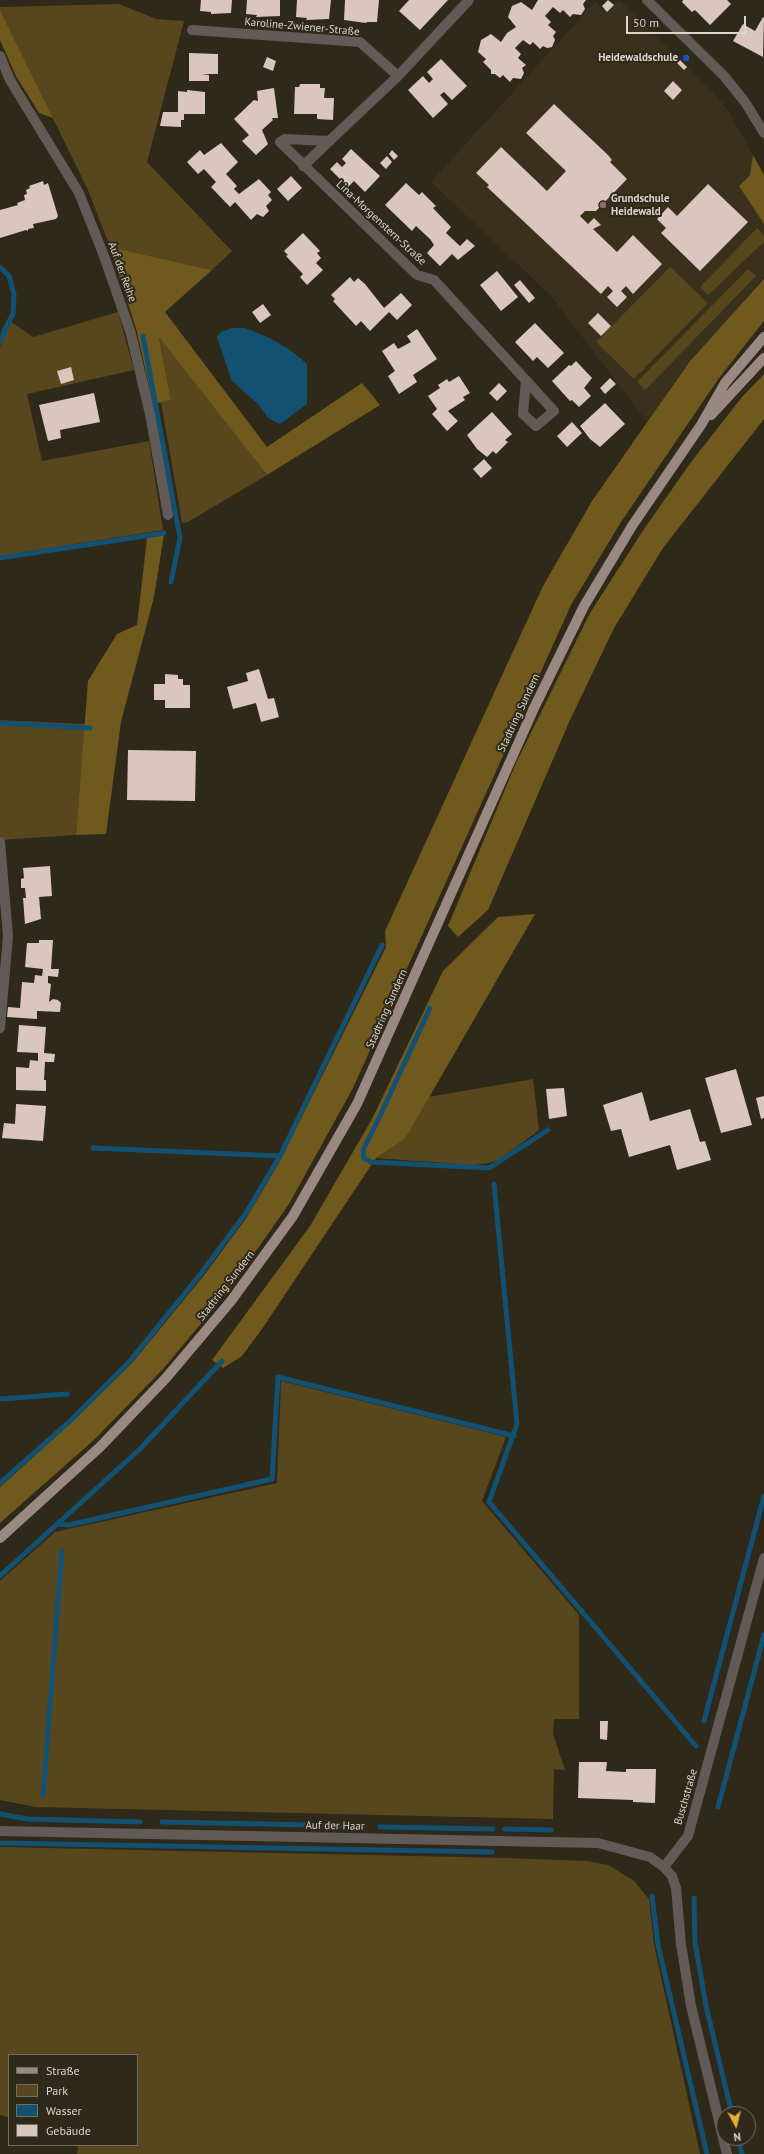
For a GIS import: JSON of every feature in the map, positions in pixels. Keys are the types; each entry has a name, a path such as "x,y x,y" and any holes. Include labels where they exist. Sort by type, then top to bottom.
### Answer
{"main road":[{"name":"Stadtring Sundern","path":"0,1538 100,1447 166,1378 231,1301 293,1216 357,1104 534,708 584,606 632,526 701,425 725,383 764,337"},
{"name":"Stadtring Sundern","path":"701,425 764,358"}],"street":[{"path":"303,166 398,76 469,0"},
{"path":"647,0 724,76 745,102 764,133"},
{"name":"Karoline-Zwiener-Straße","path":"192,30 360,42 398,76"},
{"name":"Auf der Reihe","path":"0,56 10,80 79,193 104,256 132,334 150,414 168,515"},
{"name":"Lina-Morgenstern-Straße","path":"330,141 285,139 280,142 416,275 434,280 526,380"},
{"path":"0,842 8,936 0,1028"},
{"name":"Buschstraße","path":"664,1867 688,1836 764,1558"},
{"name":"Auf der Haar","path":"0,1831 598,1844 650,1857 664,1867"},
{"path":"664,1867 672,1876 676,1888 681,1944 691,2006 727,2154"}],"shaded area":[{"name":"Grundschule Heidewald","path":"619,0 715,94 729,112 753,155 750,175 739,186 764,224 764,279 690,360 647,422 551,296 431,182 595,2 607,13"},
{"path":"0,10 53,118 39,113 16,76 0,40"},
{"path":"753,155 764,175 764,224 739,186 750,175"},
{"path":"110,247 212,270 165,312 267,447 362,383 380,405 267,475 159,337 171,400 153,404 137,332"},
{"path":"764,279 764,321 719,378 621,522 571,605 353,1088 289,1204 225,1295 163,1369 95,1439 0,1523 0,1487 71,1423 132,1363 205,1274 247,1217 280,1161 386,947 385,931 543,586 592,501 690,361"},
{"path":"764,374 764,419 663,548 614,628 570,720 488,910 458,937 448,926 516,763 590,613 642,532 691,462 742,397"},
{"path":"164,534 154,597 121,722 106,834 76,835 88,681 117,634 137,625 147,538"},
{"path":"535,914 405,1139 376,1158 262,1329 242,1356 223,1368 212,1360 310,1226 372,1119 443,971 498,917"}],"green space":[{"path":"119,4 156,19 184,21 147,162 232,251 212,270 110,247 88,190 0,10 0,7"},
{"path":"757,228 764,235 764,242 708,295 700,287"},
{"path":"670,267 708,303 634,379 596,342"},
{"path":"748,269 756,276 645,390 637,382"},
{"path":"118,312 134,370 27,394 42,461 149,441 163,530 0,556 0,347 10,321 33,337"},
{"path":"159,336 267,475 188,522 182,523 161,402 171,400"},
{"path":"0,720 85,724 76,835 0,840"},
{"path":"533,1079 539,1130 500,1159 489,1163 474,1165 376,1158 405,1139 428,1097"},
{"path":"281,1381 506,1437 482,1501 579,1615 579,1719 554,1719 553,1734 565,1770 554,1769 553,1819 36,1807 0,1800 0,1581 55,1532 277,1483"},
{"path":"0,1847 588,1861 608,1865 634,1881 649,1899 654,1945 700,2154 77,2154 78,2146 138,2146 138,2054 8,2054 8,2117 0,2115"}],"water":[{"path":"232,328 245,328 270,338 293,352 307,364 307,404 280,424 268,418 259,405 232,381 217,337 221,332"}],"building":[{"path":"201,0 232,0 231,13 211,14 211,12 200,11"},
{"path":"247,0 280,0 280,16 256,17 257,15 246,14"},
{"path":"297,0 331,0 329,19 306,20 307,18 296,17"},
{"path":"345,0 379,0 377,22 366,23 344,20"},
{"path":"409,0 448,0 420,30 399,11"},
{"path":"538,0 586,0 583,4 585,9 581,15 573,14 570,17 563,10 560,13 553,7 545,16 551,22 548,25 556,32 553,36 555,40 552,47 547,48 543,46 540,49 533,42 530,45 523,40 515,48 521,54 518,58 526,65 522,68 524,73 521,79 513,78 510,82 503,75 500,78 495,74 491,74 491,70 483,62 486,59 478,52 481,40 491,34 501,42 507,33 516,27 508,17 512,6 521,2 532,10"},
{"path":"608,0 614,5 607,12 602,6"},
{"path":"683,0 727,0 731,4 710,25 695,10 692,12 682,2"},
{"path":"763,17 763,57 733,41 743,24 755,31"},
{"path":"189,53 218,54 218,74 202,74 209,75 209,81 189,81"},
{"path":"267,57 276,61 273,71 263,67"},
{"path":"441,59 467,86 452,100 444,92 440,95 448,104 433,118 408,90 423,76 429,83 433,79 427,72"},
{"path":"680,60 687,67 684,70 677,63"},
{"path":"673,81 682,90 673,100 664,91"},
{"path":"300,84 320,84 320,88 325,88 324,98 334,98 333,120 317,119 317,114 294,114 295,87 299,87"},
{"path":"274,88 278,118 272,118 273,120 262,130 268,144 256,155 242,141 249,135 234,119 254,100 258,101 257,91"},
{"path":"187,90 205,92 205,114 184,114 184,120 181,120 181,127 160,126 163,112 178,112 178,91 187,92"},
{"path":"554,104 608,155 612,160 610,162 627,179 596,211 585,211 580,216 588,224 594,218 601,225 593,229 617,252 633,235 662,264 633,294 626,286 621,291 627,297 617,307 607,297 613,291 608,286 601,294 487,187 489,185 476,173 501,147 547,191 566,171 526,133"},
{"path":"221,143 238,162 226,174 237,186 234,189 239,194 259,179 271,192 268,195 272,200 266,206 269,211 263,217 257,214 251,220 235,202 230,207 211,187 216,182 204,169 198,174 187,162 200,150 204,155"},
{"path":"351,149 380,176 365,192 354,181 348,187 330,169 337,162 342,167 346,163 342,159"},
{"path":"392,150 398,156 394,160 389,154"},
{"path":"387,156 392,162 386,169 380,163"},
{"path":"291,176 302,188 288,201 277,189"},
{"path":"43,181 44,185 48,183 58,216 56,219 33,224 34,228 28,229 28,231 26,230 0,238 0,210 18,205 17,203 25,200 24,195 27,194 26,190 30,188 29,186"},
{"path":"406,183 419,195 422,192 436,206 433,208 451,227 446,233 460,246 467,239 475,246 458,260 452,254 440,266 427,253 434,245 430,239 416,226 412,231 385,205"},
{"path":"708,184 748,222 700,271 661,233 666,228 657,219 668,207 677,216"},
{"path":"303,233 320,251 317,253 321,258 316,263 323,270 307,285 300,277 303,274 286,256 288,255 284,251"},
{"path":"497,271 518,297 501,311 480,285"},
{"path":"350,277 354,282 358,278 365,284 384,308 401,293 412,305 397,320 389,312 370,331 361,321 356,326 333,301 335,299 331,295"},
{"path":"520,280 535,298 529,303 514,285"},
{"path":"263,304 271,315 260,323 252,312"},
{"path":"598,313 611,326 601,336 588,323"},
{"path":"535,323 564,353 548,368 537,357 533,361 515,342"},
{"path":"417,329 437,359 413,375 417,382 399,394 388,376 395,371 382,351 394,343 398,349 411,342 407,336"},
{"path":"576,361 592,378 584,388 591,396 579,407 572,400 570,401 552,381 569,365 571,366"},
{"path":"71,367 74,380 61,384 57,371"},
{"path":"459,376 470,393 463,397 465,400 448,411 458,421 447,431 432,414 437,409 428,396 440,388 438,385 447,379 449,382"},
{"path":"610,378 616,384 605,394 600,388"},
{"path":"499,383 507,391 497,401 489,393"},
{"path":"94,393 100,422 60,430 61,438 48,441 39,405"},
{"path":"605,403 625,424 600,447 590,439 580,426"},
{"path":"492,412 512,434 505,440 508,442 496,454 493,451 487,457 477,449 467,435"},
{"path":"572,422 582,433 567,447 557,436"},
{"path":"484,459 492,468 481,478 473,469"},
{"path":"259,669 268,699 274,698 279,717 261,722 256,703 233,709 227,687 248,681 246,673"},
{"path":"165,674 178,675 178,679 183,679 183,685 190,685 190,708 165,708 165,700 154,700 154,684 165,684"},
{"path":"128,750 196,751 195,801 127,800"},
{"path":"50,866 52,896 39,897 41,919 25,924 23,898 26,898 25,888 21,888 21,879 24,878 23,868"},
{"path":"39,940 53,940 51,969 59,969 58,977 48,976 48,983 51,984 49,1002 53,999 58,1000 61,1003 60,1012 37,1011 37,1019 7,1017 8,1007 20,1008 22,982 34,983 35,975 42,976 43,969 25,967 27,943 39,943"},
{"path":"19,1025 46,1027 44,1053 55,1054 54,1062 45,1062 44,1080 46,1080 46,1091 16,1090 16,1067 29,1068 30,1060 38,1061 38,1053 17,1052"},
{"path":"736,1069 752,1125 721,1133 705,1078"},
{"path":"564,1088 567,1116 549,1119 546,1089"},
{"path":"642,1092 650,1121 690,1109 700,1142 705,1141 711,1160 677,1170 670,1145 629,1157 621,1129 611,1131 603,1105"},
{"path":"764,1096 764,1118 761,1119 756,1098"},
{"path":"16,1104 46,1106 43,1141 2,1138 4,1123 15,1124"},
{"path":"600,1721 608,1721 607,1740 600,1739"},
{"path":"579,1762 607,1762 606,1771 626,1772 626,1769 656,1769 655,1803 633,1802 633,1800 578,1798"}],"waterway":[{"path":"0,267 9,276 14,294 13,314 4,331"},
{"path":"0,342 6,328"},
{"path":"143,336 180,538 171,582"},
{"path":"0,558 164,533"},
{"path":"0,723 90,728"},
{"path":"0,1483 70,1421 130,1361 202,1272 246,1213 280,1156 382,945"},
{"path":"430,1008 363,1150 364,1158 371,1162 489,1168 548,1130"},
{"path":"93,1148 280,1156"},
{"path":"494,1184 517,1424 489,1502 696,1746"},
{"path":"0,1576 140,1449 222,1361"},
{"path":"57,1524 69,1525 272,1479 278,1377 514,1436"},
{"path":"0,1399 67,1394"},
{"path":"704,1721 764,1496"},
{"path":"43,1795 62,1551"},
{"path":"718,1807 764,1635"},
{"path":"0,1814 27,1819 140,1822"},
{"path":"162,1822 363,1826"},
{"path":"380,1827 493,1829"},
{"path":"505,1829 551,1830"},
{"path":"0,1843 492,1852"},
{"path":"652,1896 658,1945 707,2154"},
{"path":"694,1898 695,1942 706,2006 730,2106"},
{"path":"740,2146 742,2154"}],"place":[{"name":"Heidewaldschule","path":"686,58"},
{"name":"Grundschule Heidewald","path":"603,205"}]}
